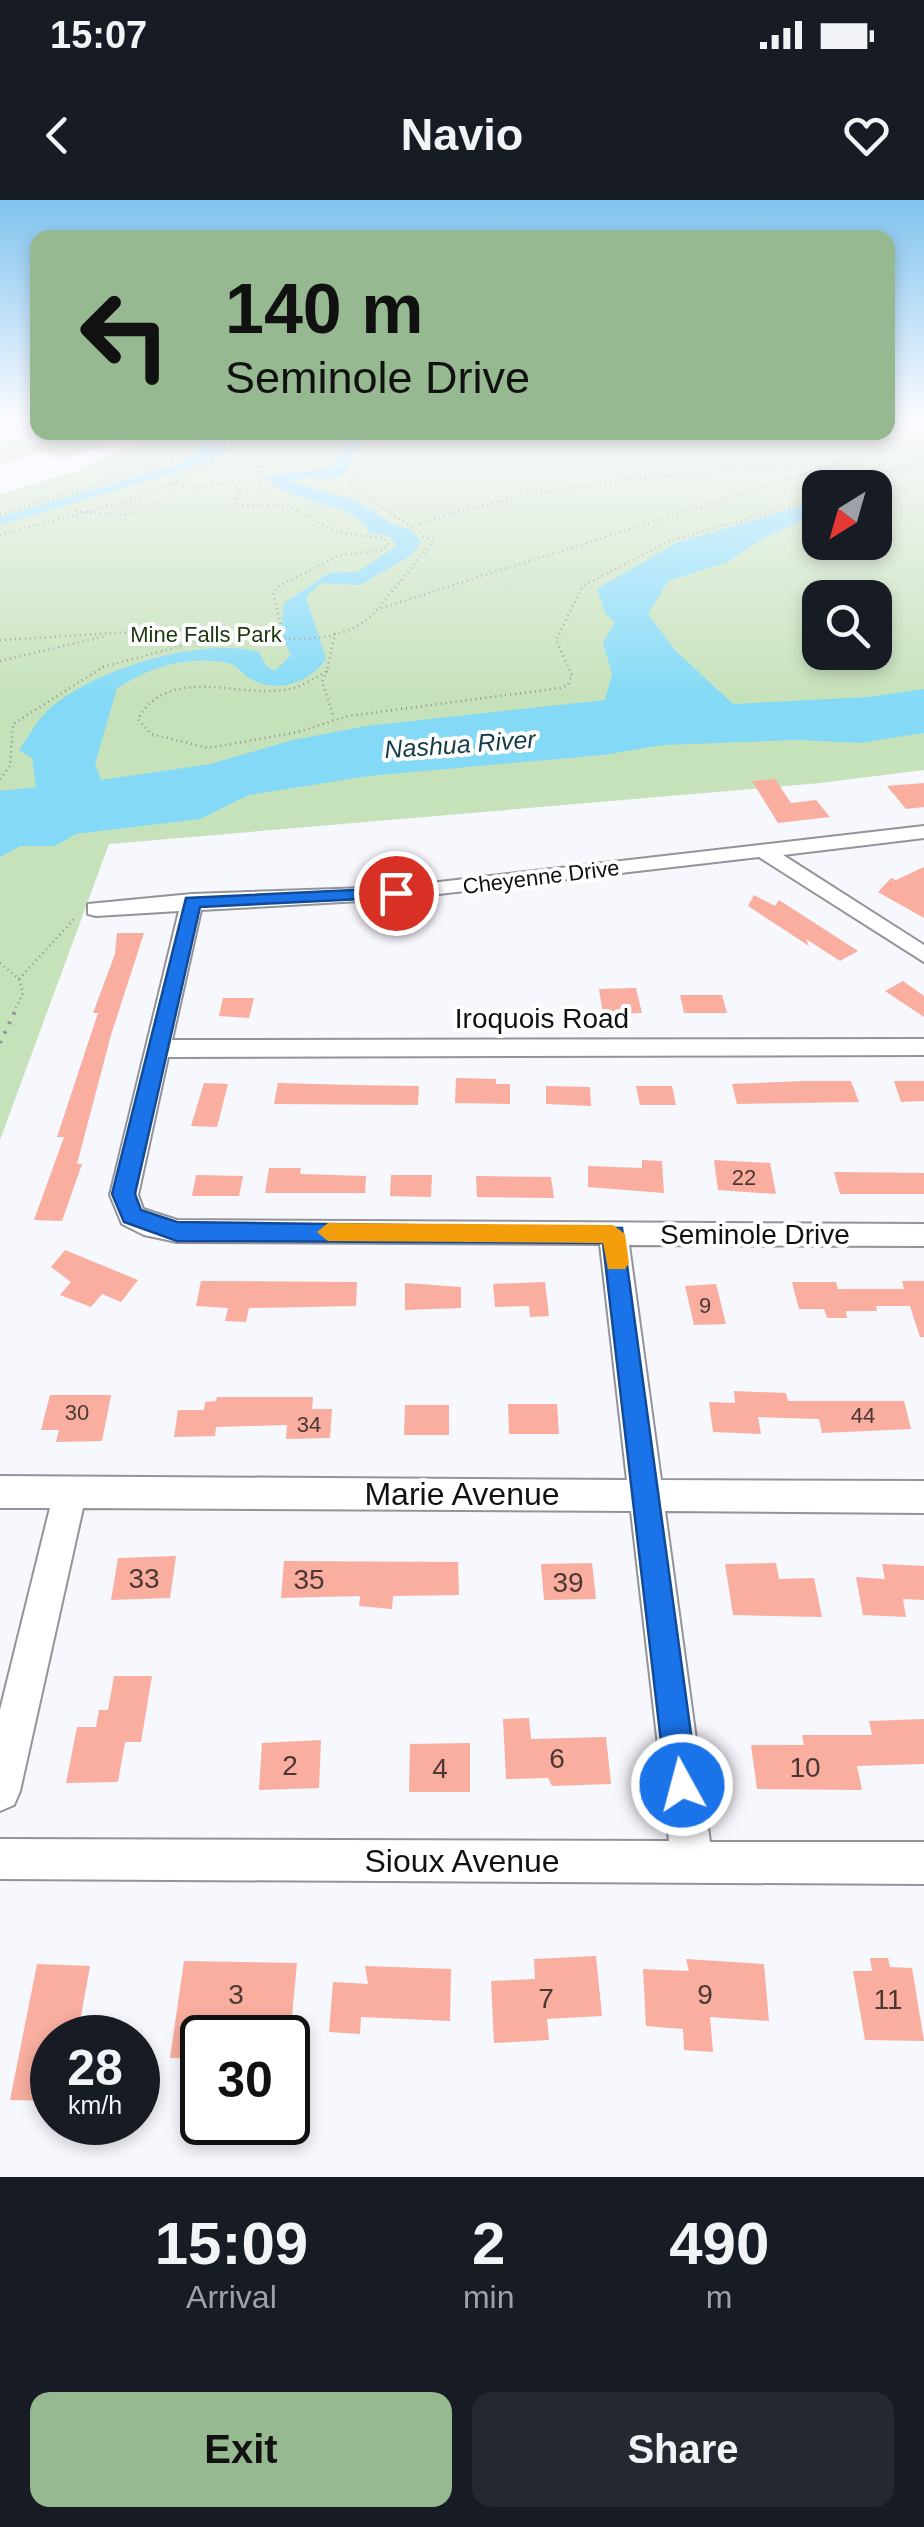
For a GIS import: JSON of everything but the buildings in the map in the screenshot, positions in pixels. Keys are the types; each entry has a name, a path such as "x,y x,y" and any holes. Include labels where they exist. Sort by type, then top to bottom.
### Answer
{"street":[{"name":"Cheyenne Drive","path":"96,910 361,896 924,832"},
{"path":"762,851 924,956"},
{"name":"Seminole Drive","path":"192,902 124,1194 132,1216 154,1227 177,1231 924,1235"},
{"name":"Iroquois Road","path":"160,1049 924,1047"},
{"path":"613,1234 692,1862"},
{"name":"Marie Avenue","path":"0,1492 924,1497"},
{"path":"0,1791 70,1492"},
{"name":"Sioux Avenue","path":"0,1859 924,1864"}],"path":[{"path":"0,536 68,513"},
{"path":"285,641 277,627 280,610 273,593 279,586 340,556 380,552 388,545 384,538 342,535 308,513"},
{"path":"0,640 184,630 285,641 363,626 394,584 420,567 433,542 420,524 394,513"},
{"path":"420,524 452,513"},
{"path":"378,609 672,513"},
{"path":"327,670 301,687 277,691 242,685 188,688 146,705 138,719 152,734 209,748 298,732 334,720 568,685 572,675 556,640 584,586 667,542 765,513"},
{"path":"334,720 322,682 335,633"},
{"path":"0,662 116,634"},
{"path":"0,779 10,766 13,724 103,667 226,634"},
{"path":"19,979 41,960 72,918 96,910"},
{"path":"0,963 19,979 23,993 19,1010 0,1043"}],"green space":[{"name":"Mine Falls Park","path":"0,513 802,513 802,560 892,560 892,513 924,513 924,770 821,783 109,844 0,1140"}],"water":[{"path":"13,513 39,513 0,525 0,517"},
{"name":"Nashua River","path":"347,513 376,513 392,524 411,529 421,542 412,555 360,585 321,583 306,597 326,659 319,667 302,680 281,686 259,683 232,664 209,661 181,662 142,675 117,688 95,764 101,780 210,764 293,740 366,726 605,700 612,674 603,643 615,622 606,614 597,589 676,543 776,513 802,513 802,520 762,539 727,562 668,581 648,614 675,650 733,704 868,697 924,689 924,733 860,743 798,740 664,745 603,755 369,776 249,795 200,819 76,834 55,846 21,846 0,857 0,791 36,787 32,758 19,750 42,716 65,697 117,670 178,653 235,648 259,652 266,666 275,671 291,655 281,633 284,603 329,573 357,572 397,546 389,536 369,533"}],"slow traffic":[{"path":"328,1232 613,1234 617,1263"}],"route":[{"path":"396,893 192,902 124,1194 132,1216 154,1227 177,1231 613,1234 682,1785"}]}
